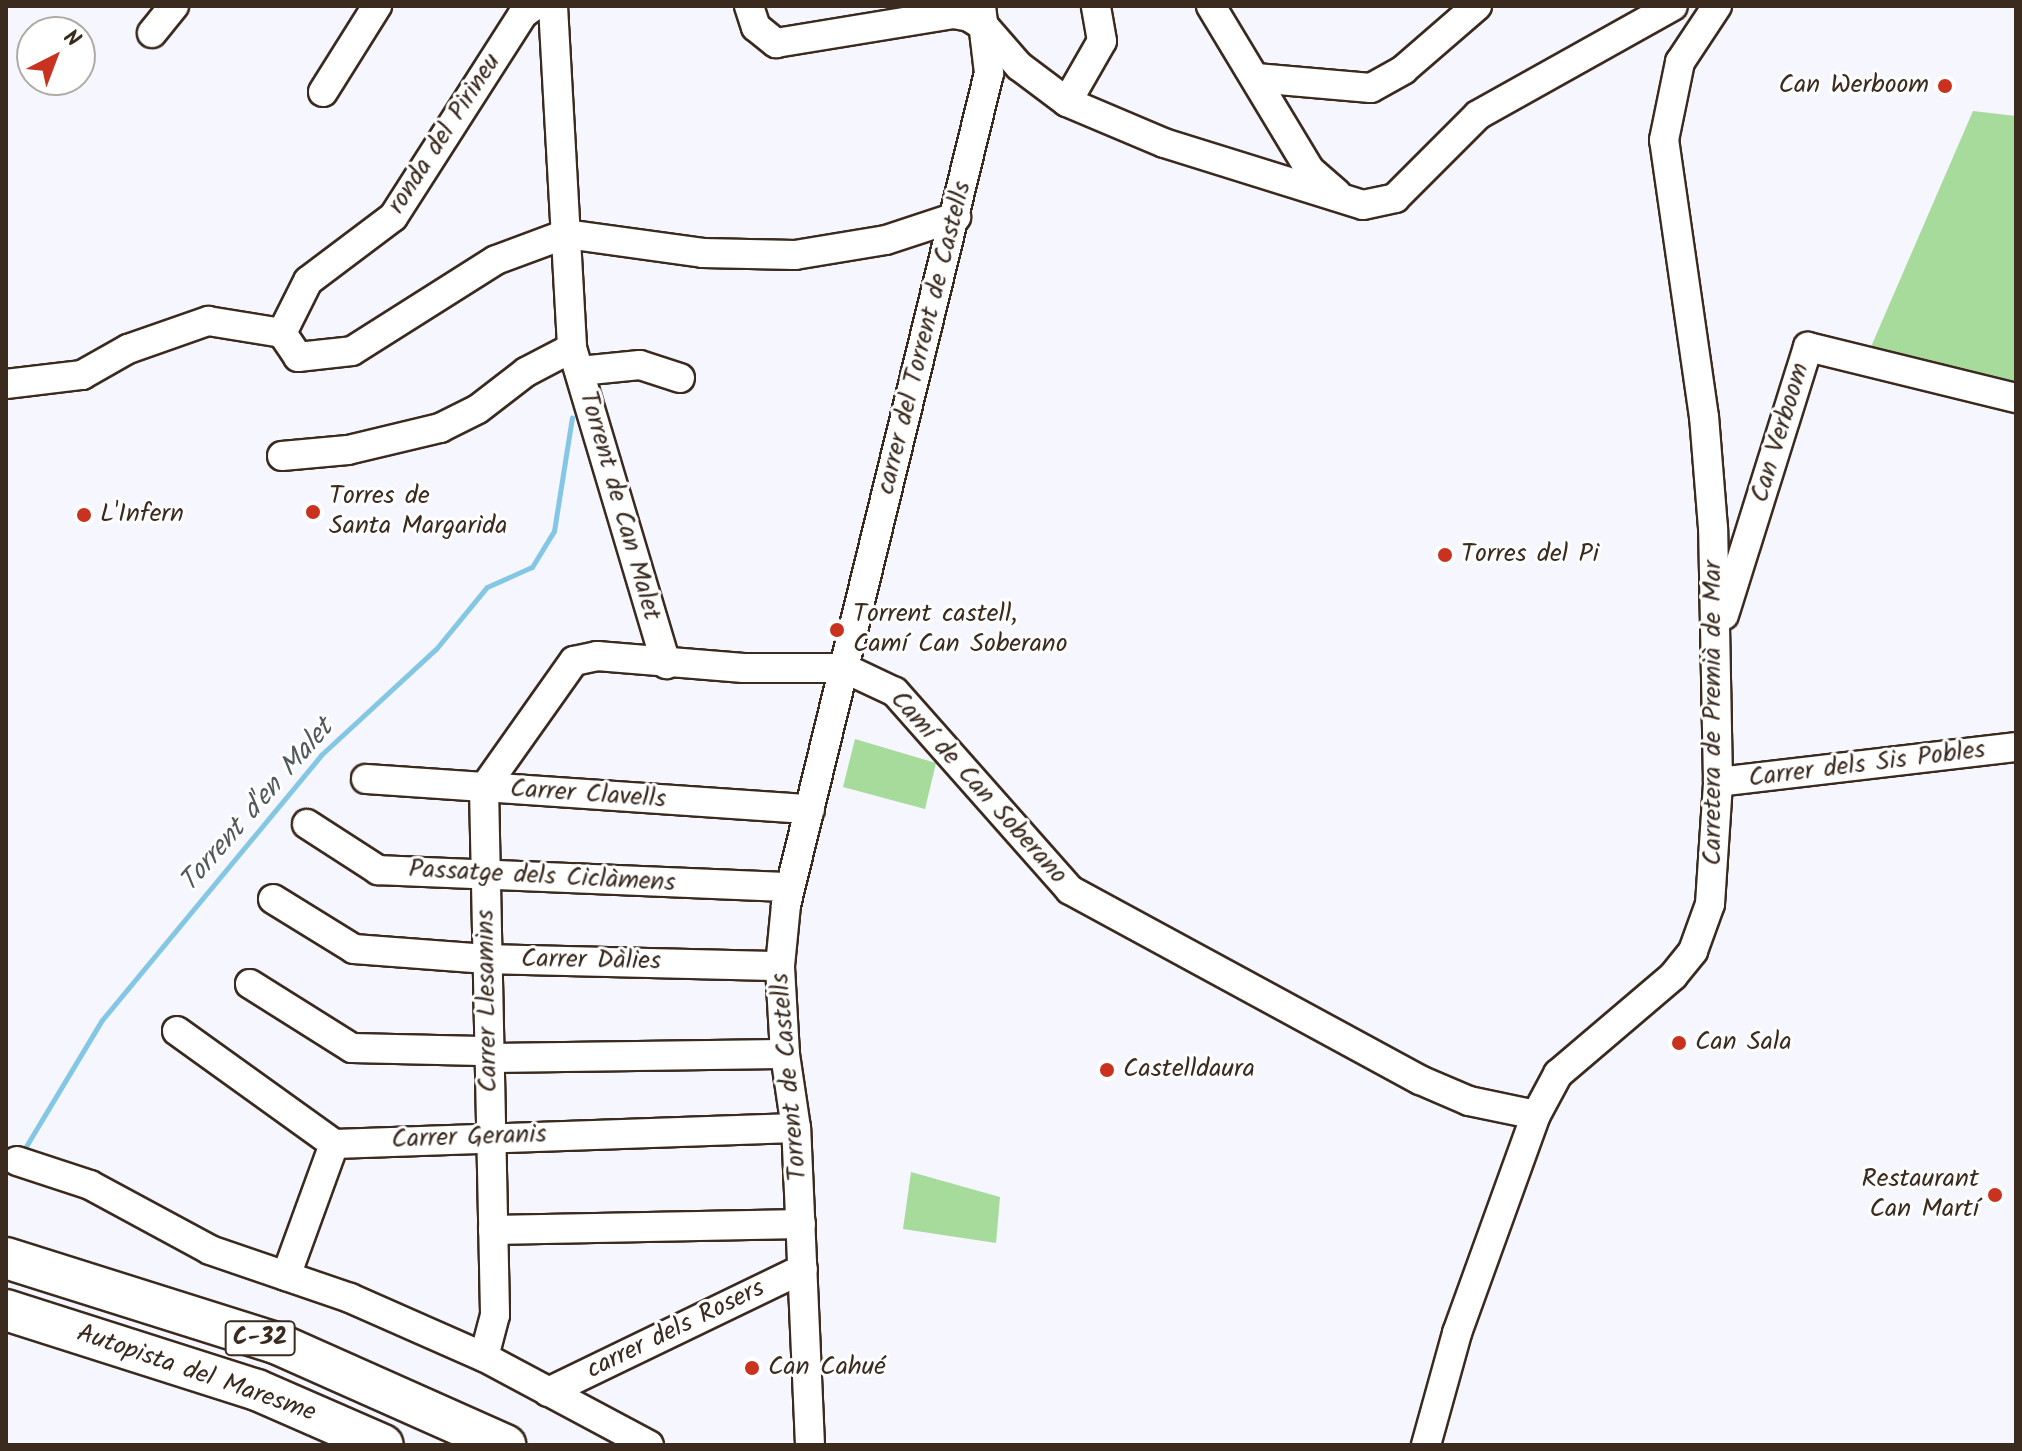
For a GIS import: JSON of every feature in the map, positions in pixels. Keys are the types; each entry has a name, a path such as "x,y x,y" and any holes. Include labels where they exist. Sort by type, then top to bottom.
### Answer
{"highway":[{"name":"Autopista del Maresme","path":"6,1258 276,1343 505,1445"},
{"name":"Autopista del Maresme","path":"6,1310 257,1390 383,1445"}],"street":[{"path":"152,33 174,6"},
{"path":"323,92 377,6"},
{"name":"ronda del Pirineu","path":"282,333 308,281 393,217 523,14 534,6"},
{"path":"553,6 576,359"},
{"path":"749,6 756,27 776,43 954,14 983,16 1019,66 1067,102 1164,143 1363,205 1395,198 1478,115 1673,6"},
{"path":"1067,102 1102,41 1096,6"},
{"path":"1211,6 1310,170 1340,196"},
{"path":"1256,78 1371,88 1403,70 1477,6"},
{"name":"Carretera de Premià de Mar","path":"1426,1445 1457,1333 1536,1115 1558,1074 1673,976 1693,951 1703,930 1715,872 1719,632 1704,417 1664,140 1680,62 1717,6"},
{"name":"carrer del Torrent de Castells","path":"844,668 989,73 983,16"},
{"path":"6,384 82,375 128,349 208,321 282,333 298,357 352,351 496,260 566,234 703,253 795,255 886,240 956,217"},
{"name":"Can Verboom","path":"1719,632 1808,347 2016,398"},
{"path":"282,456 348,450 440,428 576,359 640,365 680,378"},
{"name":"Torrent de Can Malet","path":"576,359 666,664"},
{"name":"Camí de Can Soberano","path":"484,788 574,661 597,656 666,664 844,668 895,692 1070,890 1420,1080 1469,1101 1536,1115"},
{"name":"Torrent de Castells","path":"810,1445 796,1128 785,1054 780,966 790,887 844,668"},
{"name":"Carrer dels Sis Pobles","path":"1718,782 2016,747"},
{"name":"Carrer Clavells","path":"366,779 810,809"},
{"name":"Carrer Llesamins","path":"484,788 495,1315 484,1357"},
{"name":"Passatge dels Ciclàmens","path":"307,824 378,870 478,873 485,878 790,887"},
{"name":"Carrer Dàlies","path":"273,899 354,949 487,959 780,966"},
{"path":"250,984 352,1048 481,1051 489,1058 785,1054"},
{"path":"177,1031 334,1144 286,1276"},
{"name":"Carrer Geranis","path":"334,1144 491,1136 796,1128"},
{"path":"17,1161 90,1185 210,1250 286,1276 484,1357 649,1445"},
{"path":"493,1230 801,1224"},
{"name":"carrer dels Rosers","path":"548,1392 803,1269"}],"green space":[{"path":"1973,111 2016,116 2016,393 1867,356"},
{"path":"855,739 936,763 925,809 843,787"},
{"path":"911,1172 1000,1197 996,1243 903,1229"}],"waterway":[{"name":"Torrent d'en Malet","path":"22,1153 102,1020 321,755 436,649 487,587 532,567 554,531 572,417"}],"place":[{"name":"Can Werboom","path":"1945,86"},
{"name":"Torres de Santa Margarida","path":"313,512"},
{"name":"L'Infern","path":"84,515"},
{"name":"Torres del Pi","path":"1445,555"},
{"name":"Torrent castell, Camí Can Soberano","path":"837,630"},
{"name":"Can Sala","path":"1679,1043"},
{"name":"Castelldaura","path":"1107,1070"},
{"name":"Restaurant Can Martí","path":"1995,1195"},
{"name":"Can Cahué","path":"752,1368"}]}
